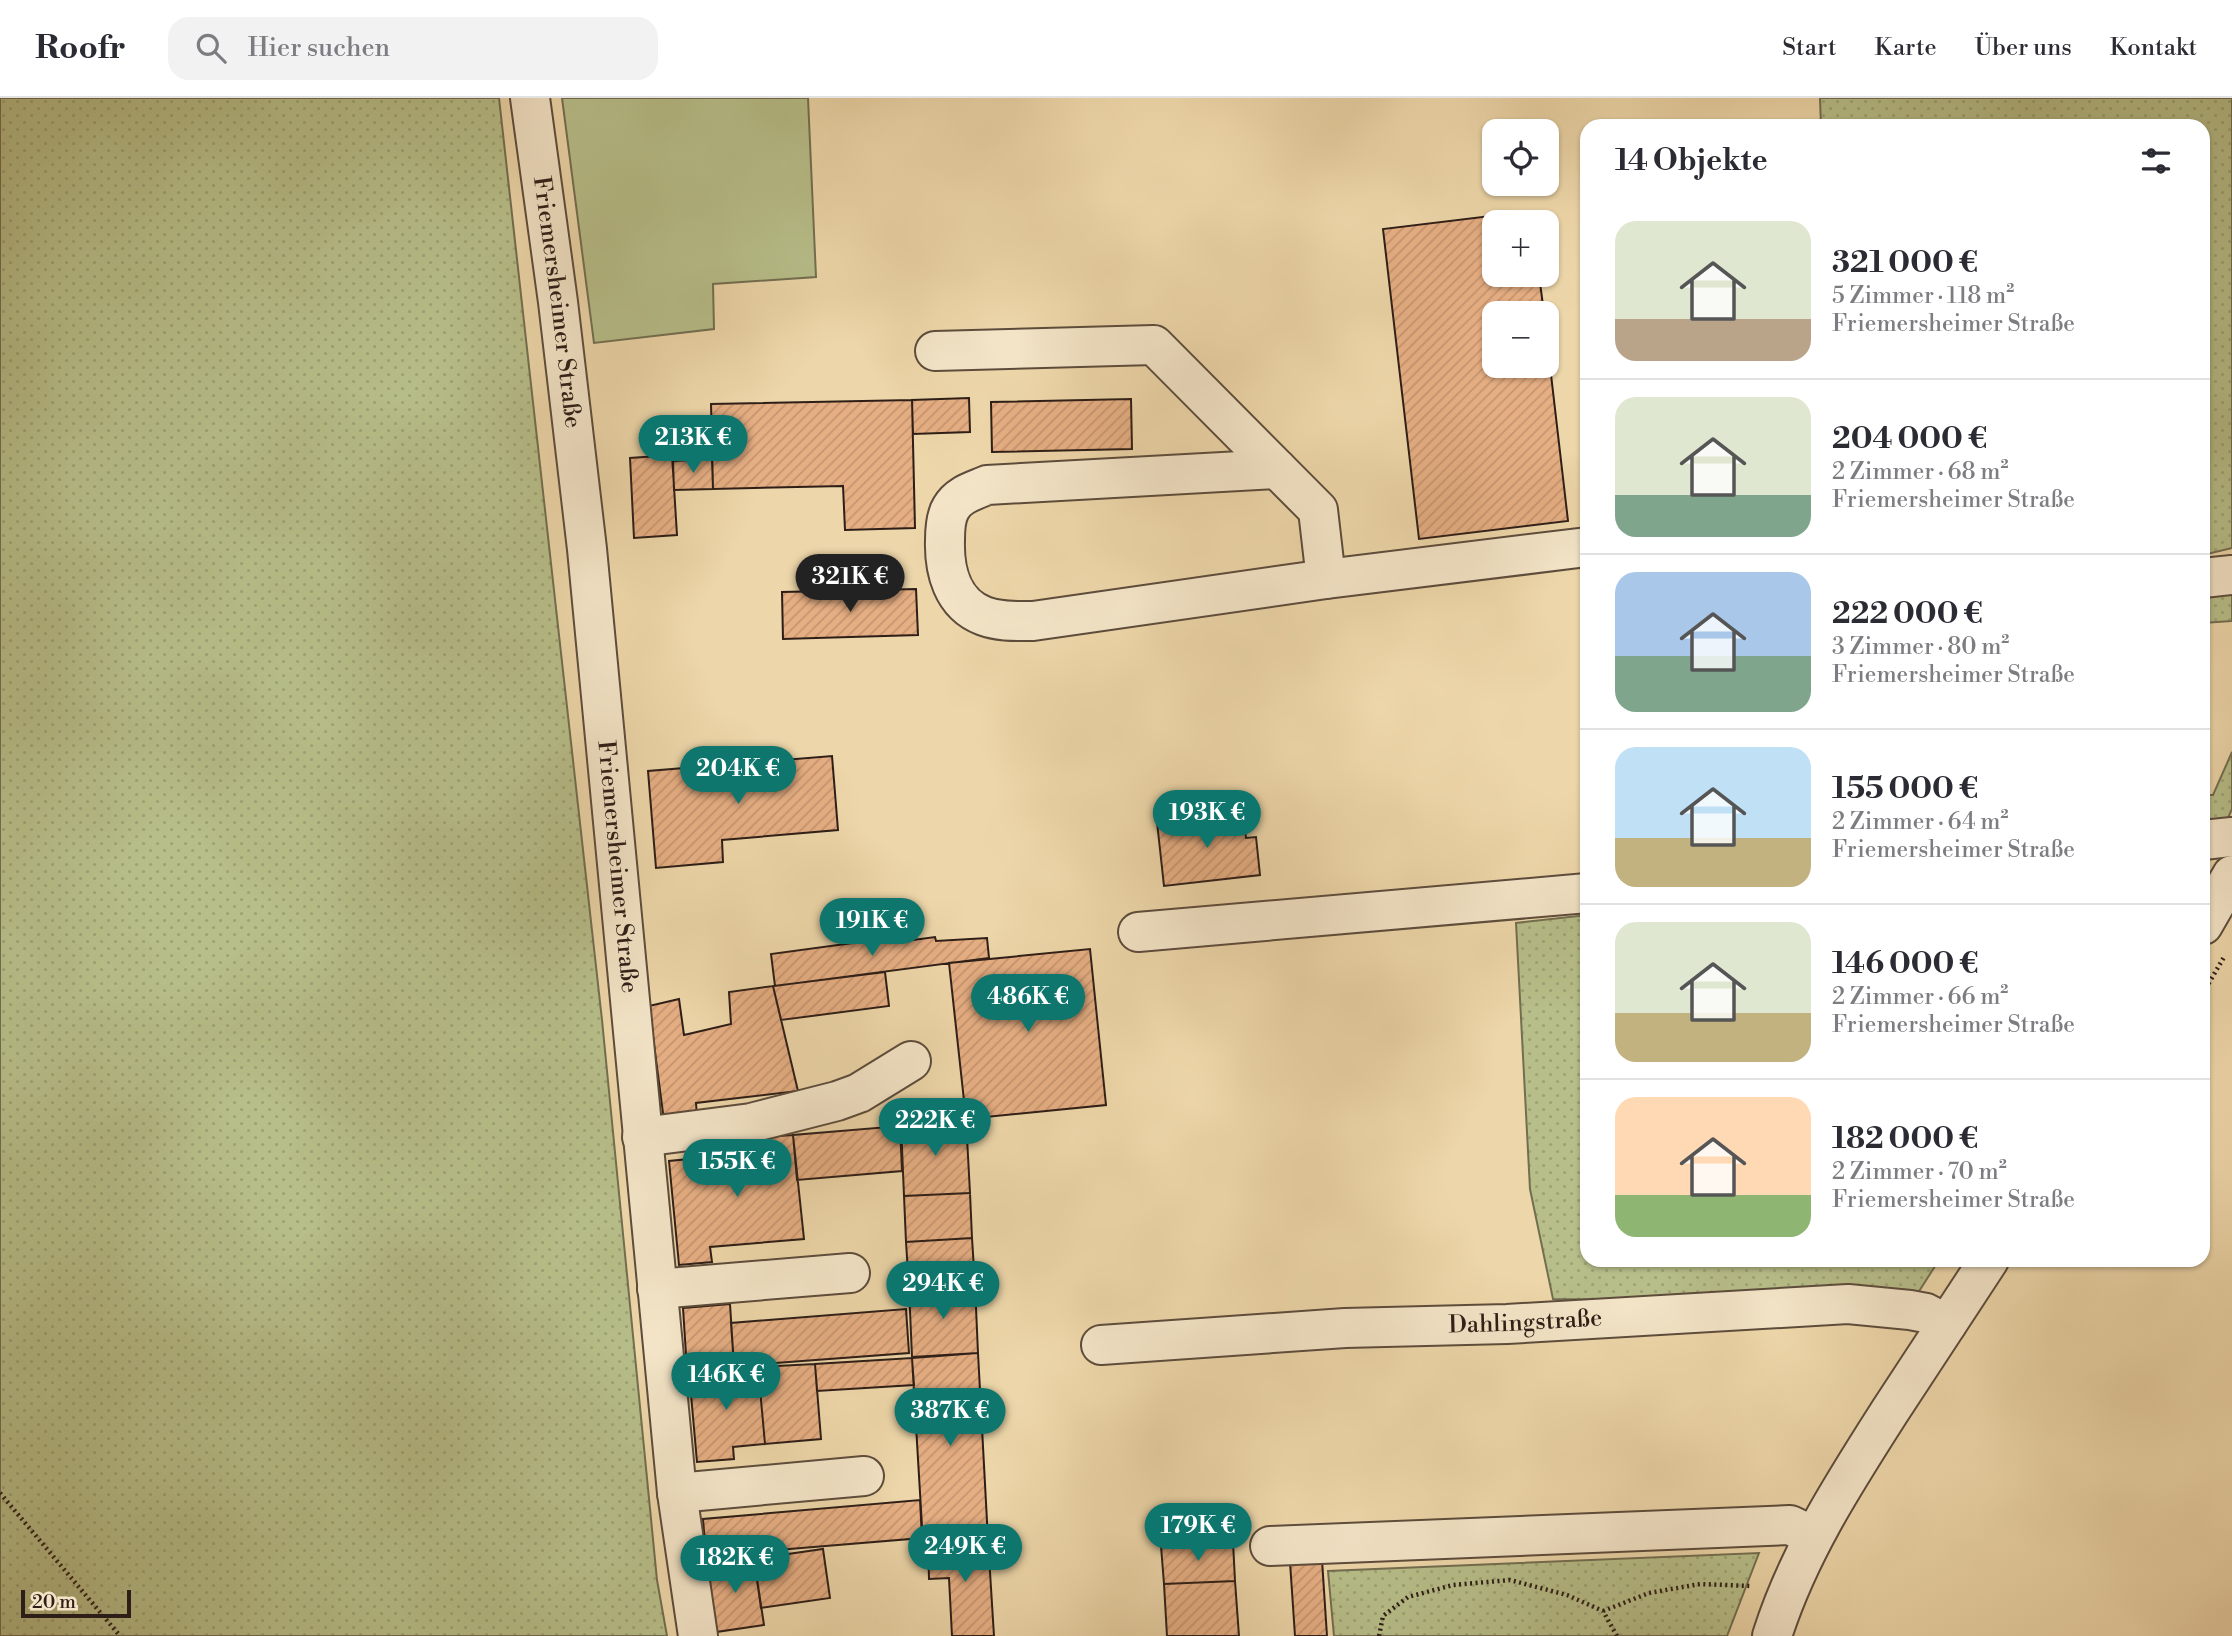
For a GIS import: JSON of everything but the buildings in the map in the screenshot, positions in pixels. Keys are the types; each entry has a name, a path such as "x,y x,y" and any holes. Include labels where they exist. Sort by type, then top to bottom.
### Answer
{"street":[{"name":"Friemersheimer Straße","path":"530,98 558,302 587,549 677,1493 698,1636"},
{"path":"935,351 1154,345 1318,510 1326,579"},
{"path":"1277,469 987,485 963,495 950,509 945,530 944,558 950,584 963,603 983,616 1008,621 1033,621 1326,579 1580,548"},
{"path":"2210,577 2232,575"},
{"path":"2210,839 2232,837"},
{"path":"2210,913 2232,875"},
{"path":"1139,932 1580,894"},
{"path":"642,1137 751,1123 837,1101 859,1093 911,1061"},
{"path":"1772,1636 1784,1598 1813,1536 1864,1451 1984,1267"},
{"path":"657,1289 850,1273"},
{"name":"Dahlingstraße","path":"1101,1345 1345,1328 1507,1324 1848,1304 1926,1313 1947,1324"},
{"path":"677,1493 864,1476"},
{"path":"1270,1546 1790,1525 1813,1536"}],"path":[{"path":"2210,982 2225,957"},
{"path":"0,1493 120,1636"},
{"path":"1379,1636 1383,1616 1408,1597 1453,1585 1510,1580 1567,1595 1603,1611 1617,1636"},
{"path":"1603,1611 1648,1593 1700,1584 1762,1587 1784,1598"}],"green space":[{"path":"0,98 499,98 602,1020 657,1580 667,1636 0,1636"},
{"path":"562,98 808,98 816,277 713,284 714,329 594,343"},
{"path":"1820,98 2232,98 2232,548 2210,553 2210,119 1821,119"},
{"path":"2232,592 2232,621 2210,623 2210,594"},
{"path":"2232,752 2232,809 2228,818 2210,819 2210,795 2213,795"},
{"path":"1580,916 1580,1267 1935,1267 1916,1296 1855,1285 1624,1300 1553,1299 1530,1189 1516,923"},
{"path":"1759,1553 1727,1636 1334,1636 1328,1571"}]}
